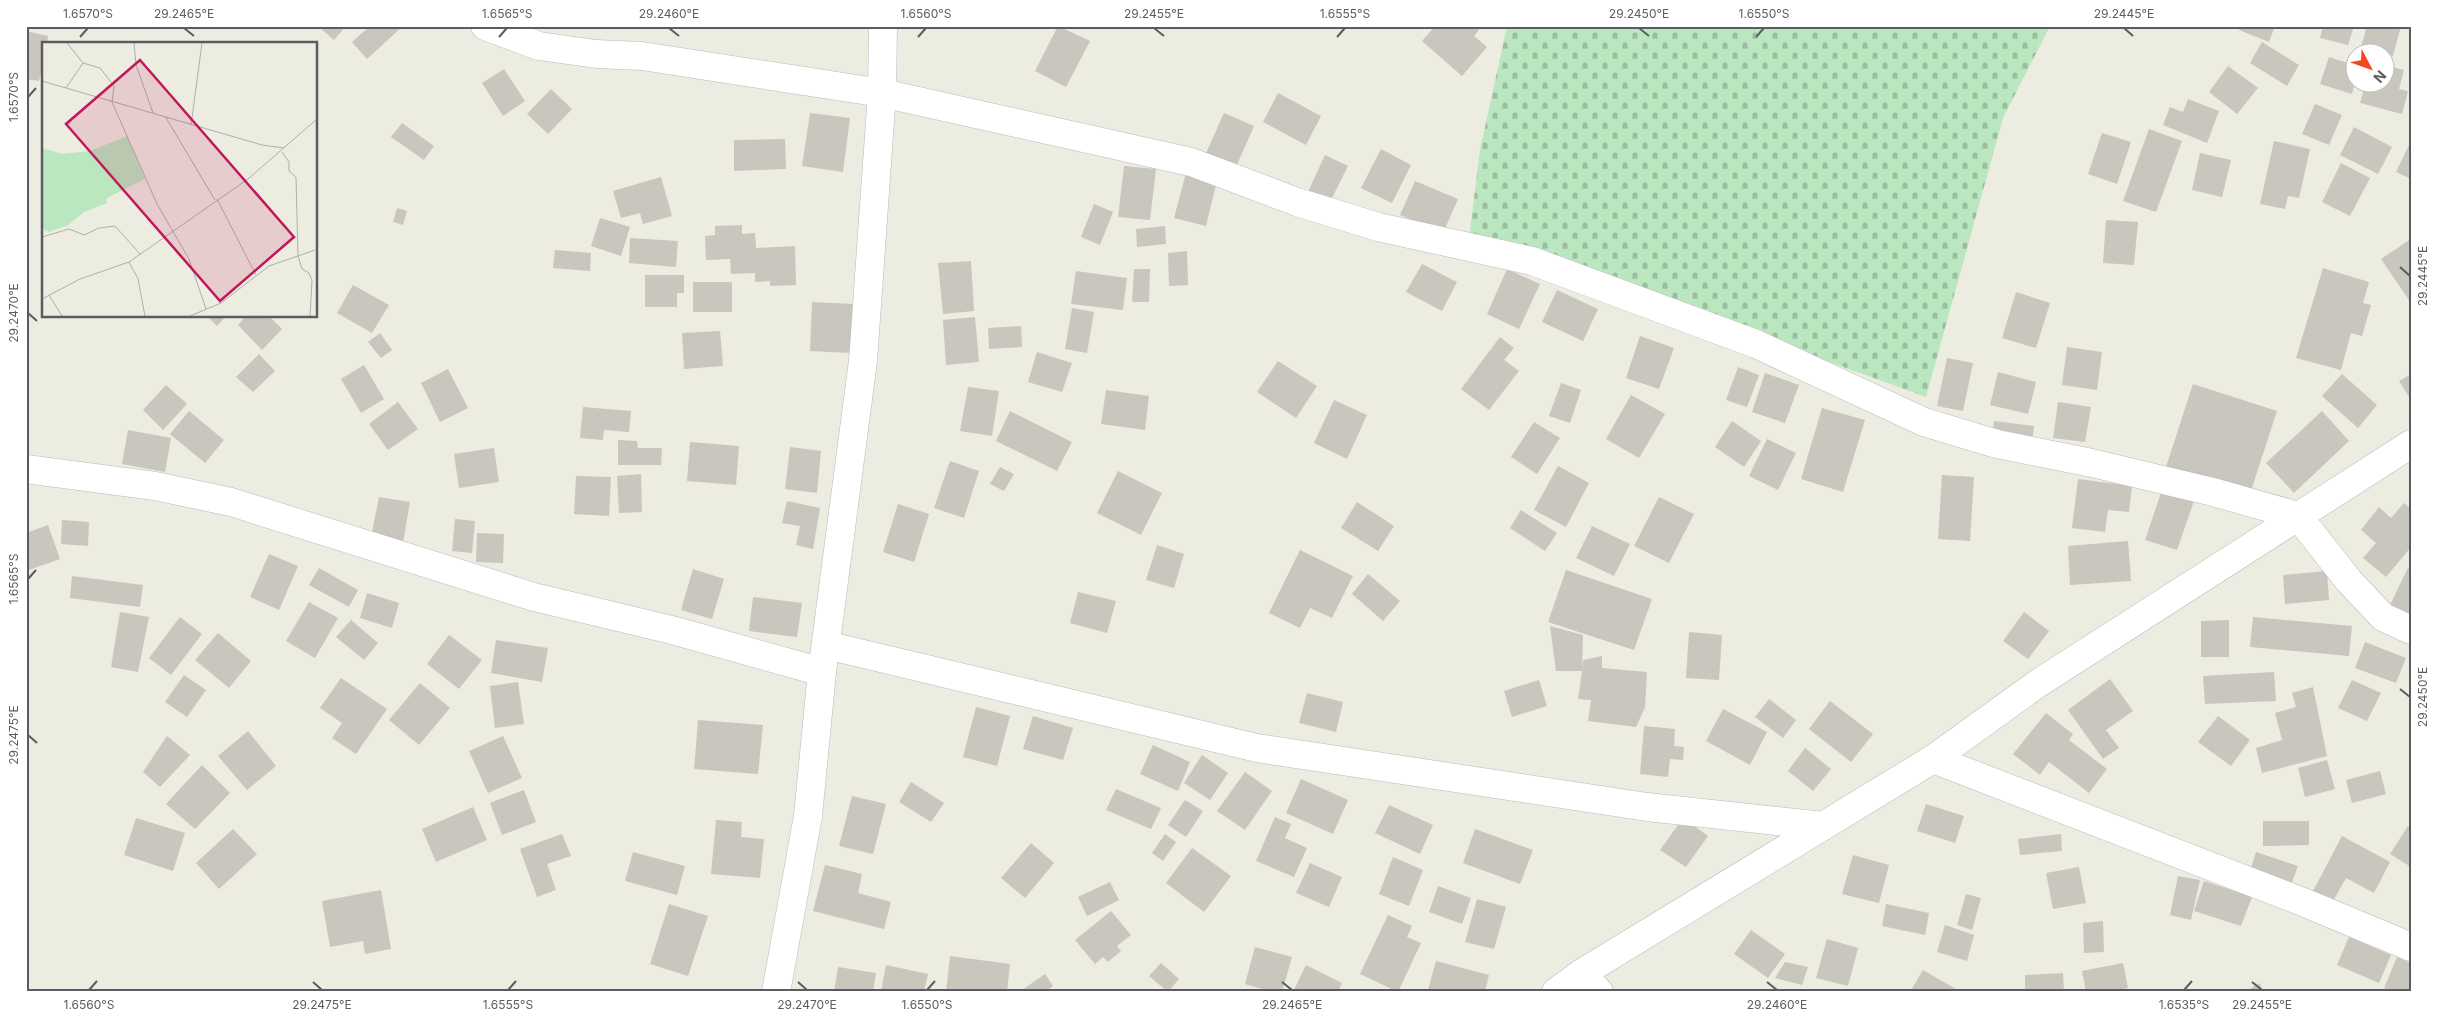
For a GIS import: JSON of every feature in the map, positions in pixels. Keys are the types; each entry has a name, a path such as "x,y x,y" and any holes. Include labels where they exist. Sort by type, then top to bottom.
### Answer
{"street":[{"path":"485,26 539,46 596,54 642,56 882,93 1191,162 1297,202 1369,224 1532,261 1756,344 1924,422 1996,444 2092,463 2213,492 2298,516 2349,581 2384,617 2411,630"},
{"path":"776,992 808,816 822,672 863,361 882,93 884,26"},
{"path":"1556,992 1591,982 1823,826 1934,759 2037,684 2411,444"},
{"path":"26,469 155,486 231,502 534,597 672,630 822,672"},
{"path":"826,645 1257,748 1647,807 1823,826"},
{"path":"1934,759 2247,880 2411,947"}],"green space":[{"path":"1507,26 2050,26 2003,118 1926,397 1532,254 1469,239 1480,150"}],"building":[{"path":"318,26 346,26 334,40"},
{"path":"370,26 403,26 367,59 352,42"},
{"path":"1058,26 1090,41 1066,87 1035,71"},
{"path":"1435,26 1482,26 1474,36 1487,47 1462,76 1422,41"},
{"path":"2240,26 2275,26 2269,42 2239,30"},
{"path":"2323,26 2354,26 2349,42 2344,42 2344,44 2320,38"},
{"path":"2367,26 2401,26 2394,52 2394,42 2362,42"},
{"path":"26,31 48,36 47,42 42,42 42,67 39,81 26,79"},
{"path":"2262,42 2299,65 2287,86 2250,63"},
{"path":"2329,57 2344,62 2344,92 2320,84"},
{"path":"2228,66 2258,88 2237,114 2209,92"},
{"path":"2394,68 2404,70 2399,89 2408,91 2402,114 2360,103 2363,92 2394,92"},
{"path":"504,69 525,101 503,116 482,83"},
{"path":"551,89 572,109 548,134 527,114"},
{"path":"1278,93 1321,116 1306,145 1263,122"},
{"path":"2188,99 2219,111 2207,143 2163,125 2170,107 2183,112"},
{"path":"2315,104 2342,115 2329,145 2302,134"},
{"path":"810,113 850,118 843,172 802,166"},
{"path":"1224,113 1254,126 1236,167 1206,153"},
{"path":"402,123 434,146 424,160 391,137"},
{"path":"2354,127 2392,147 2378,174 2340,155"},
{"path":"2149,129 2182,141 2156,212 2123,201"},
{"path":"2102,133 2131,142 2117,184 2088,174"},
{"path":"785,139 786,169 734,171 734,140"},
{"path":"2274,141 2310,149 2299,198 2288,196 2285,209 2260,204"},
{"path":"2409,145 2411,146 2411,179 2396,172"},
{"path":"1381,149 1411,165 1392,203 1361,188"},
{"path":"2200,153 2231,160 2222,197 2192,190"},
{"path":"1325,155 1348,166 1329,204 1307,194"},
{"path":"2341,163 2370,178 2350,216 2322,202"},
{"path":"1124,166 1156,169 1150,220 1118,217"},
{"path":"1186,173 1217,181 1206,226 1174,218"},
{"path":"661,177 672,216 643,224 640,213 621,218 613,191"},
{"path":"1415,181 1458,199 1443,233 1400,215"},
{"path":"1094,204 1113,212 1100,245 1081,237"},
{"path":"397,208 407,211 403,225 393,222"},
{"path":"600,218 630,227 621,256 591,246"},
{"path":"2106,220 2138,222 2134,265 2103,263"},
{"path":"742,225 742,234 755,233 756,248 795,246 796,285 770,286 770,281 755,282 755,273 731,274 730,259 706,260 705,236 715,235 715,226"},
{"path":"1165,226 1166,244 1137,247 1136,229"},
{"path":"630,238 678,241 676,267 629,263"},
{"path":"2411,239 2411,303 2381,259"},
{"path":"555,250 591,253 590,271 553,268"},
{"path":"1187,251 1188,285 1169,286 1168,253"},
{"path":"971,261 974,311 943,314 938,263"},
{"path":"1422,264 1457,282 1442,311 1406,292"},
{"path":"2323,268 2369,282 2363,303 2371,305 2362,336 2351,333 2341,370 2296,358"},
{"path":"1134,269 1150,269 1149,302 1132,302"},
{"path":"1507,269 1540,284 1519,329 1487,314"},
{"path":"1076,271 1127,278 1123,310 1071,304"},
{"path":"645,275 684,275 684,293 677,293 677,307 645,307"},
{"path":"693,282 732,282 732,312 693,312"},
{"path":"353,285 389,305 372,333 337,313"},
{"path":"1557,290 1598,309 1583,341 1542,322"},
{"path":"2016,292 2050,303 2036,348 2002,338"},
{"path":"812,302 853,304 850,353 810,351"},
{"path":"1072,308 1094,312 1087,353 1065,349"},
{"path":"975,317 979,362 946,365 943,320"},
{"path":"209,318 224,318 217,326"},
{"path":"244,318 271,318 282,329 262,350 238,325"},
{"path":"1021,326 1022,347 989,349 988,328"},
{"path":"720,331 723,366 684,369 682,333"},
{"path":"380,333 392,350 381,358 368,342"},
{"path":"1640,336 1674,348 1659,389 1626,378"},
{"path":"1500,337 1514,348 1504,360 1519,371 1489,410 1461,389"},
{"path":"2067,347 2102,352 2097,390 2062,385"},
{"path":"1037,352 1072,363 1062,392 1028,382"},
{"path":"259,354 275,371 253,392 236,377"},
{"path":"1947,358 1973,363 1963,411 1937,406"},
{"path":"1278,361 1317,386 1296,418 1257,392"},
{"path":"364,365 384,399 361,413 341,379"},
{"path":"1738,367 1759,375 1747,407 1726,400"},
{"path":"448,369 468,408 440,422 421,383"},
{"path":"1998,372 2036,382 2028,414 1990,405"},
{"path":"1765,373 1799,385 1785,423 1752,412"},
{"path":"2342,374 2377,405 2358,428 2322,396"},
{"path":"2411,374 2411,400 2399,381"},
{"path":"1561,383 1581,390 1570,423 1549,416"},
{"path":"2193,384 2277,411 2249,497 2165,470"},
{"path":"166,385 187,404 163,430 143,410"},
{"path":"968,387 999,391 992,436 960,431"},
{"path":"1106,390 1149,396 1145,430 1101,424"},
{"path":"1631,395 1665,414 1639,458 1606,439"},
{"path":"1334,400 1367,415 1347,459 1314,443"},
{"path":"398,402 418,429 388,450 369,424"},
{"path":"2058,402 2091,407 2085,442 2053,438"},
{"path":"583,407 631,411 629,432 604,430 603,440 580,438"},
{"path":"1822,408 1865,420 1843,492 1801,479"},
{"path":"189,411 224,440 205,463 170,434"},
{"path":"1010,411 1072,442 1057,471 996,441"},
{"path":"2322,411 2349,441 2294,493 2266,463"},
{"path":"1732,421 1761,441 1744,467 1715,447"},
{"path":"1994,421 2034,426 2032,442 1992,436"},
{"path":"1534,422 1560,438 1537,474 1511,457"},
{"path":"128,430 171,438 165,472 122,464"},
{"path":"1767,439 1796,453 1778,490 1749,476"},
{"path":"618,440 637,441 638,448 662,448 661,465 618,465"},
{"path":"690,442 739,446 736,485 687,481"},
{"path":"790,447 821,451 817,493 785,489"},
{"path":"494,448 499,482 459,488 454,454"},
{"path":"950,461 979,471 964,518 934,508"},
{"path":"1558,466 1589,483 1566,527 1534,510"},
{"path":"1000,467 1014,474 1004,491 990,484"},
{"path":"1118,471 1162,493 1141,535 1097,513"},
{"path":"641,474 642,512 619,513 617,476"},
{"path":"1942,475 1974,477 1970,541 1938,539"},
{"path":"576,476 611,477 609,516 574,514"},
{"path":"2078,479 2132,486 2129,512 2108,510 2105,532 2072,528"},
{"path":"2162,490 2194,501 2177,550 2145,540"},
{"path":"379,497 410,502 403,542 371,537"},
{"path":"1659,497 1694,514 1669,563 1634,546"},
{"path":"787,501 820,508 813,549 796,545 800,526 782,523"},
{"path":"1357,502 1394,526 1378,551 1341,528"},
{"path":"2404,503 2411,509 2411,547 2386,577 2363,558 2376,543 2361,530 2379,507 2391,518"},
{"path":"898,504 929,514 914,562 883,552"},
{"path":"1521,510 1557,533 1545,551 1510,528"},
{"path":"455,519 475,521 472,553 452,551"},
{"path":"62,520 89,522 88,546 61,544"},
{"path":"48,525 60,559 26,571 26,533"},
{"path":"1592,526 1630,544 1614,576 1576,558"},
{"path":"477,533 504,534 503,563 476,562"},
{"path":"2128,541 2131,581 2070,585 2068,546"},
{"path":"1157,545 1184,554 1174,588 1146,580"},
{"path":"1300,550 1353,576 1332,618 1310,608 1300,628 1269,613"},
{"path":"269,554 298,566 279,610 250,597"},
{"path":"319,568 358,590 349,607 309,585"},
{"path":"2408,568 2411,569 2411,624 2386,613"},
{"path":"693,569 724,579 712,619 681,610"},
{"path":"1566,570 1652,599 1634,650 1548,622"},
{"path":"2327,571 2329,600 2285,604 2283,575"},
{"path":"1368,574 1400,601 1383,621 1352,594"},
{"path":"72,576 143,585 140,607 70,598"},
{"path":"1078,592 1116,601 1107,633 1070,623"},
{"path":"367,593 399,603 392,628 360,618"},
{"path":"753,597 802,603 797,637 749,631"},
{"path":"309,602 338,618 315,658 286,641"},
{"path":"120,612 149,617 138,672 111,667"},
{"path":"2024,612 2049,631 2028,659 2003,641"},
{"path":"180,617 202,634 171,675 149,658"},
{"path":"2253,617 2352,626 2349,656 2250,647"},
{"path":"351,620 378,643 364,660 336,637"},
{"path":"2229,620 2229,657 2201,657 2201,621"},
{"path":"1550,626 1583,635 1582,671 1556,671"},
{"path":"1689,632 1722,635 1719,680 1686,678"},
{"path":"218,633 251,661 229,688 195,660"},
{"path":"449,635 482,660 459,689 427,664"},
{"path":"496,640 548,648 542,682 491,673"},
{"path":"2365,642 2406,658 2396,683 2355,668"},
{"path":"1602,656 1602,668 1647,672 1645,707 1636,727 1588,721 1591,700 1578,699 1583,660"},
{"path":"2274,672 2276,701 2205,704 2203,676"},
{"path":"184,675 206,690 187,717 165,702"},
{"path":"341,678 387,709 356,754 332,738 342,723 320,708"},
{"path":"2110,679 2133,711 2106,730 2119,748 2103,759 2068,710"},
{"path":"1539,680 1547,706 1512,717 1504,691"},
{"path":"2352,680 2381,693 2367,721 2338,708"},
{"path":"518,682 524,724 495,728 490,686"},
{"path":"420,683 450,708 419,745 389,720"},
{"path":"2313,687 2327,756 2262,773 2256,748 2282,740 2275,713 2296,707 2292,693"},
{"path":"1307,693 1343,702 1336,732 1299,723"},
{"path":"1769,699 1796,720 1783,738 1755,717"},
{"path":"1830,701 1873,734 1851,762 1809,729"},
{"path":"976,707 1010,716 997,766 963,757"},
{"path":"1723,709 1767,732 1750,765 1706,741"},
{"path":"2046,713 2073,734 2069,740 2107,769 2089,793 2049,762 2040,775 2013,754"},
{"path":"1033,716 1073,728 1063,760 1023,749"},
{"path":"2218,716 2250,740 2231,766 2198,742"},
{"path":"698,720 763,725 758,774 694,769"},
{"path":"1644,726 1675,729 1674,746 1684,747 1683,760 1670,759 1668,777 1640,774"},
{"path":"248,731 276,766 247,790 218,756"},
{"path":"167,736 190,755 160,787 143,772"},
{"path":"503,736 522,778 488,793 469,751"},
{"path":"1153,745 1190,762 1178,791 1140,774"},
{"path":"1805,748 1831,769 1813,791 1788,771"},
{"path":"1202,755 1228,773 1210,800 1184,783"},
{"path":"2327,760 2335,789 2305,797 2298,768"},
{"path":"202,765 230,793 195,829 166,804"},
{"path":"2380,771 2386,794 2352,803 2346,780"},
{"path":"1245,772 1272,791 1245,830 1217,811"},
{"path":"1301,779 1348,800 1333,834 1286,813"},
{"path":"911,782 944,803 931,822 899,802"},
{"path":"1116,789 1161,808 1151,829 1106,810"},
{"path":"524,790 536,822 502,835 490,803"},
{"path":"852,796 886,804 873,854 839,846"},
{"path":"1185,800 1203,811 1186,837 1168,825"},
{"path":"1926,804 1964,816 1955,843 1917,831"},
{"path":"1389,805 1433,825 1420,854 1375,833"},
{"path":"473,807 487,840 436,862 422,829"},
{"path":"1275,817 1291,824 1285,838 1307,848 1294,877 1256,861"},
{"path":"136,818 185,833 173,871 124,855"},
{"path":"1683,818 1708,836 1686,867 1660,850"},
{"path":"716,820 742,822 741,837 764,839 760,878 711,874"},
{"path":"2263,821 2309,821 2309,845 2263,846"},
{"path":"2408,826 2411,828 2411,867 2390,854"},
{"path":"233,829 257,854 219,889 196,863"},
{"path":"1475,829 1533,850 1520,884 1463,863"},
{"path":"562,834 571,856 547,864 556,890 537,897 520,849"},
{"path":"1165,834 1176,842 1163,861 1152,853"},
{"path":"2061,834 2062,851 2020,855 2018,839"},
{"path":"2342,836 2390,862 2374,893 2346,878 2332,903 2312,893"},
{"path":"1031,843 1054,863 1025,898 1001,878"},
{"path":"1192,848 1231,876 1204,912 1166,883"},
{"path":"633,852 685,866 677,895 625,881"},
{"path":"2256,852 2298,866 2291,885 2250,871"},
{"path":"1853,855 1889,865 1879,903 1842,894"},
{"path":"1393,857 1423,870 1409,906 1379,894"},
{"path":"1310,863 1342,877 1329,907 1296,893"},
{"path":"825,865 862,874 858,893 891,902 884,929 813,911"},
{"path":"2079,867 2086,903 2053,909 2046,873"},
{"path":"2178,876 2200,880 2191,920 2170,915"},
{"path":"2204,881 2252,897 2241,926 2194,911"},
{"path":"1110,882 1119,900 1087,916 1078,897"},
{"path":"1438,886 1471,898 1462,924 1429,912"},
{"path":"381,890 391,949 365,954 363,941 330,947 322,901"},
{"path":"1966,894 1981,898 1972,930 1957,925"},
{"path":"1477,899 1506,907 1494,949 1465,942"},
{"path":"669,904 708,916 688,976 650,964"},
{"path":"1886,904 1929,913 1925,935 1882,926"},
{"path":"1111,911 1131,935 1117,946 1121,951 1108,962 1103,957 1095,964 1075,940"},
{"path":"1388,915 1412,926 1407,937 1421,943 1398,992 1360,974"},
{"path":"2103,921 2104,952 2084,953 2083,923"},
{"path":"1945,925 1974,935 1967,961 1937,952"},
{"path":"1751,930 1785,954 1768,978 1734,954"},
{"path":"2349,937 2391,955 2379,983 2337,965"},
{"path":"1827,939 1858,948 1848,986 1816,978"},
{"path":"1255,947 1292,957 1282,992 1273,992 1245,984"},
{"path":"950,956 1010,964 1007,992 946,992"},
{"path":"2397,957 2411,963 2411,992 2393,992 2384,988"},
{"path":"1436,961 1489,975 1485,992 1428,990"},
{"path":"1785,962 1808,967 1802,985 1775,978"},
{"path":"1161,963 1179,979 1168,992 1149,976"},
{"path":"2123,963 2128,988 2108,992 2086,992 2082,971"},
{"path":"886,965 928,974 924,992 881,992"},
{"path":"1306,965 1342,983 1338,992 1293,992"},
{"path":"838,967 876,973 873,992 834,992"},
{"path":"1923,970 1961,992 1910,992"},
{"path":"2063,973 2064,992 2025,992 2025,975"},
{"path":"1045,974 1053,986 1045,992 1019,992"},
{"path":"2259,983 2264,992 2245,992"}]}
